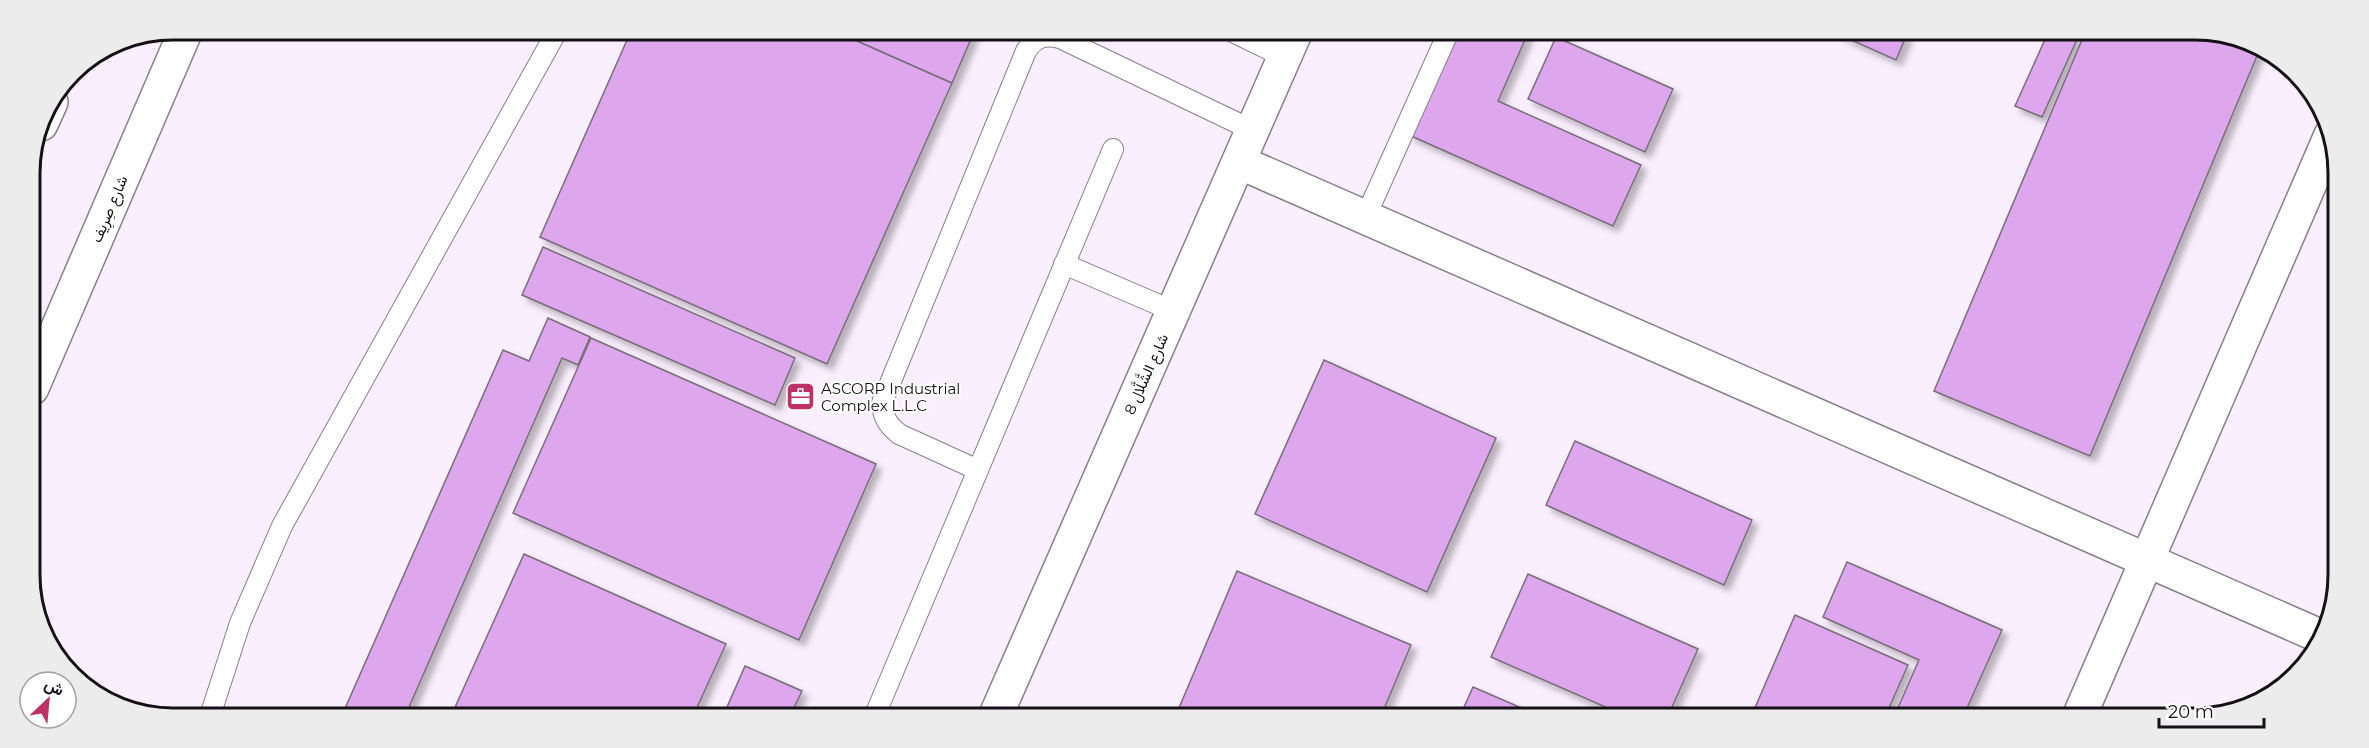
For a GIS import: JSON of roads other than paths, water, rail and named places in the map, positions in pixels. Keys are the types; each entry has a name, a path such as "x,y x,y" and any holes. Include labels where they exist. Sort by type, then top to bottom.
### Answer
{"street":[{"name":"شارع صِرِيف","path":"41,368 181,41"},
{"name":"شارع الشَّلَّال 8","path":"999,708 1290,45"},
{"path":"2083,707 2326,147"},
{"path":"1239,162 2314,635"}],"lane":[{"path":"1269,40 1290,45"},
{"path":"1365,218 1445,40"},
{"path":"213,708 240,623 282,526 552,41"},
{"path":"978,470 898,434 889,426 883,415 882,403 1022,62 1034,41"},
{"path":"1065,41 1252,130"},
{"path":"878,708 1113,149"},
{"path":"1064,264 1173,311"}],"place":[{"name":"ASCORP Industrial Complex L.L.C","path":"800,397"}]}
